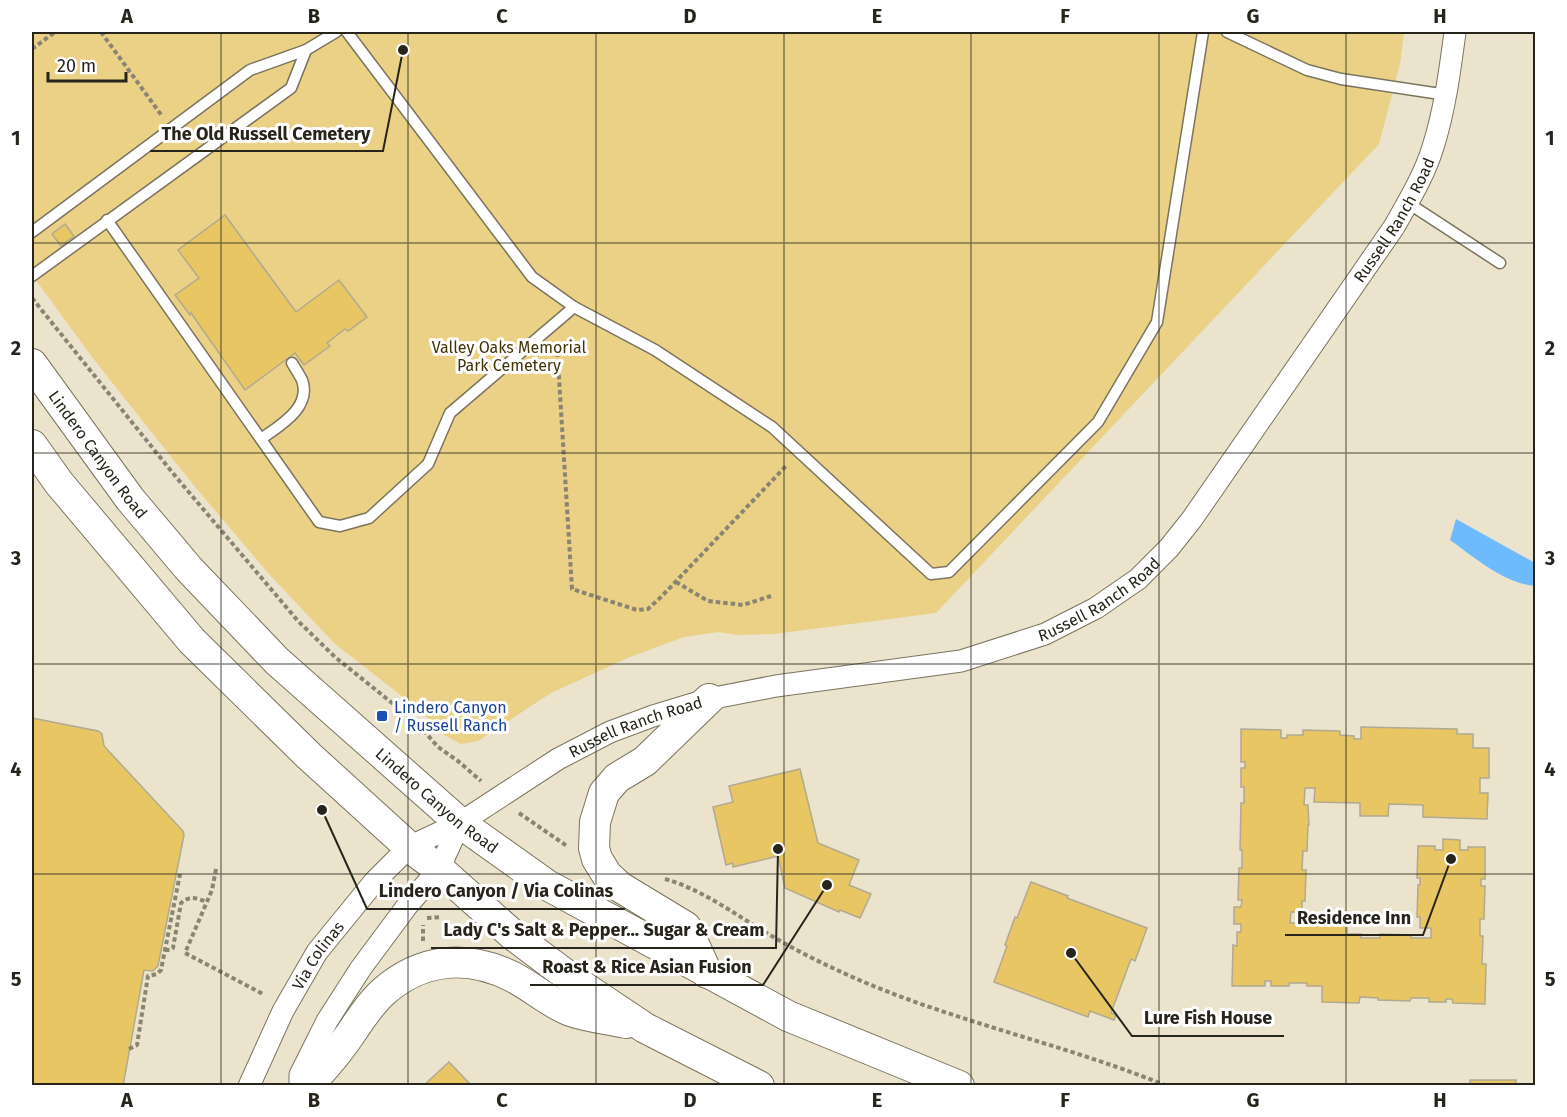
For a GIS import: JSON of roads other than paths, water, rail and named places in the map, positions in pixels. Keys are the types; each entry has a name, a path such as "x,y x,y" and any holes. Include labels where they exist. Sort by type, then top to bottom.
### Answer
{"main road":[{"name":"Lindero Canyon Road","path":"32,364 130,499 189,569 277,661 460,823 547,885 788,1016 959,1086"},
{"path":"32,445 59,483 192,641 309,756 409,847 439,869 513,935 569,977 645,1028 759,1086"},
{"path":"707,973 687,927 620,887 607,875 597,859 594,848 595,822 604,793 616,778 645,761 709,699"},
{"path":"308,1086 340,1048 367,1009 384,992 410,973 426,966 453,962 480,964 513,977 569,1010 645,1028"}],"street":[{"name":"Russell Ranch Road","path":"460,823 558,759 610,732 653,716 709,699 776,686 961,661 1045,634 1095,608 1138,579 1169,548 1192,519 1394,227 1408,203 1433,149 1447,95 1455,32"},
{"name":"Via Colinas","path":"249,1086 283,1011 317,952 374,882 409,847 460,823"},
{"path":"300,1086 300,1075 327,1021 361,968 407,906 439,869 460,823"}],"lane":[{"path":"32,232 250,70 306,50 336,32"},
{"path":"347,32 532,277 574,307 655,350 771,427 931,574 949,572 1098,422 1157,322 1203,32"},
{"path":"1227,32 1307,70 1341,79 1447,95"},
{"path":"32,276 291,88 306,50"},
{"path":"1408,203 1500,263"},
{"path":"107,220 319,522 340,526 369,518 428,464 450,413 574,307"},
{"path":"261,439 294,414 303,397 303,381 292,363"}],"water":[{"path":"1456,519 1535,563 1535,586 1501,575 1450,540"}],"place":[{"name":"The Old Russell Cemetery","path":"403,50"},
{"name":"Lindero Canyon / Russell Ranch","path":"382,716"},
{"name":"Lindero Canyon / Via Colinas","path":"322,810"},
{"name":"Lady C's Salt & Pepper... Sugar & Cream","path":"778,849"},
{"name":"Residence Inn","path":"1451,859"},
{"name":"Roast & Rice Asian Fusion","path":"827,885"},
{"name":"Lure Fish House","path":"1071,953"}],"park label":[{"name":"Valley Oaks Memorial Park Cemetery","path":"509,356"}]}
